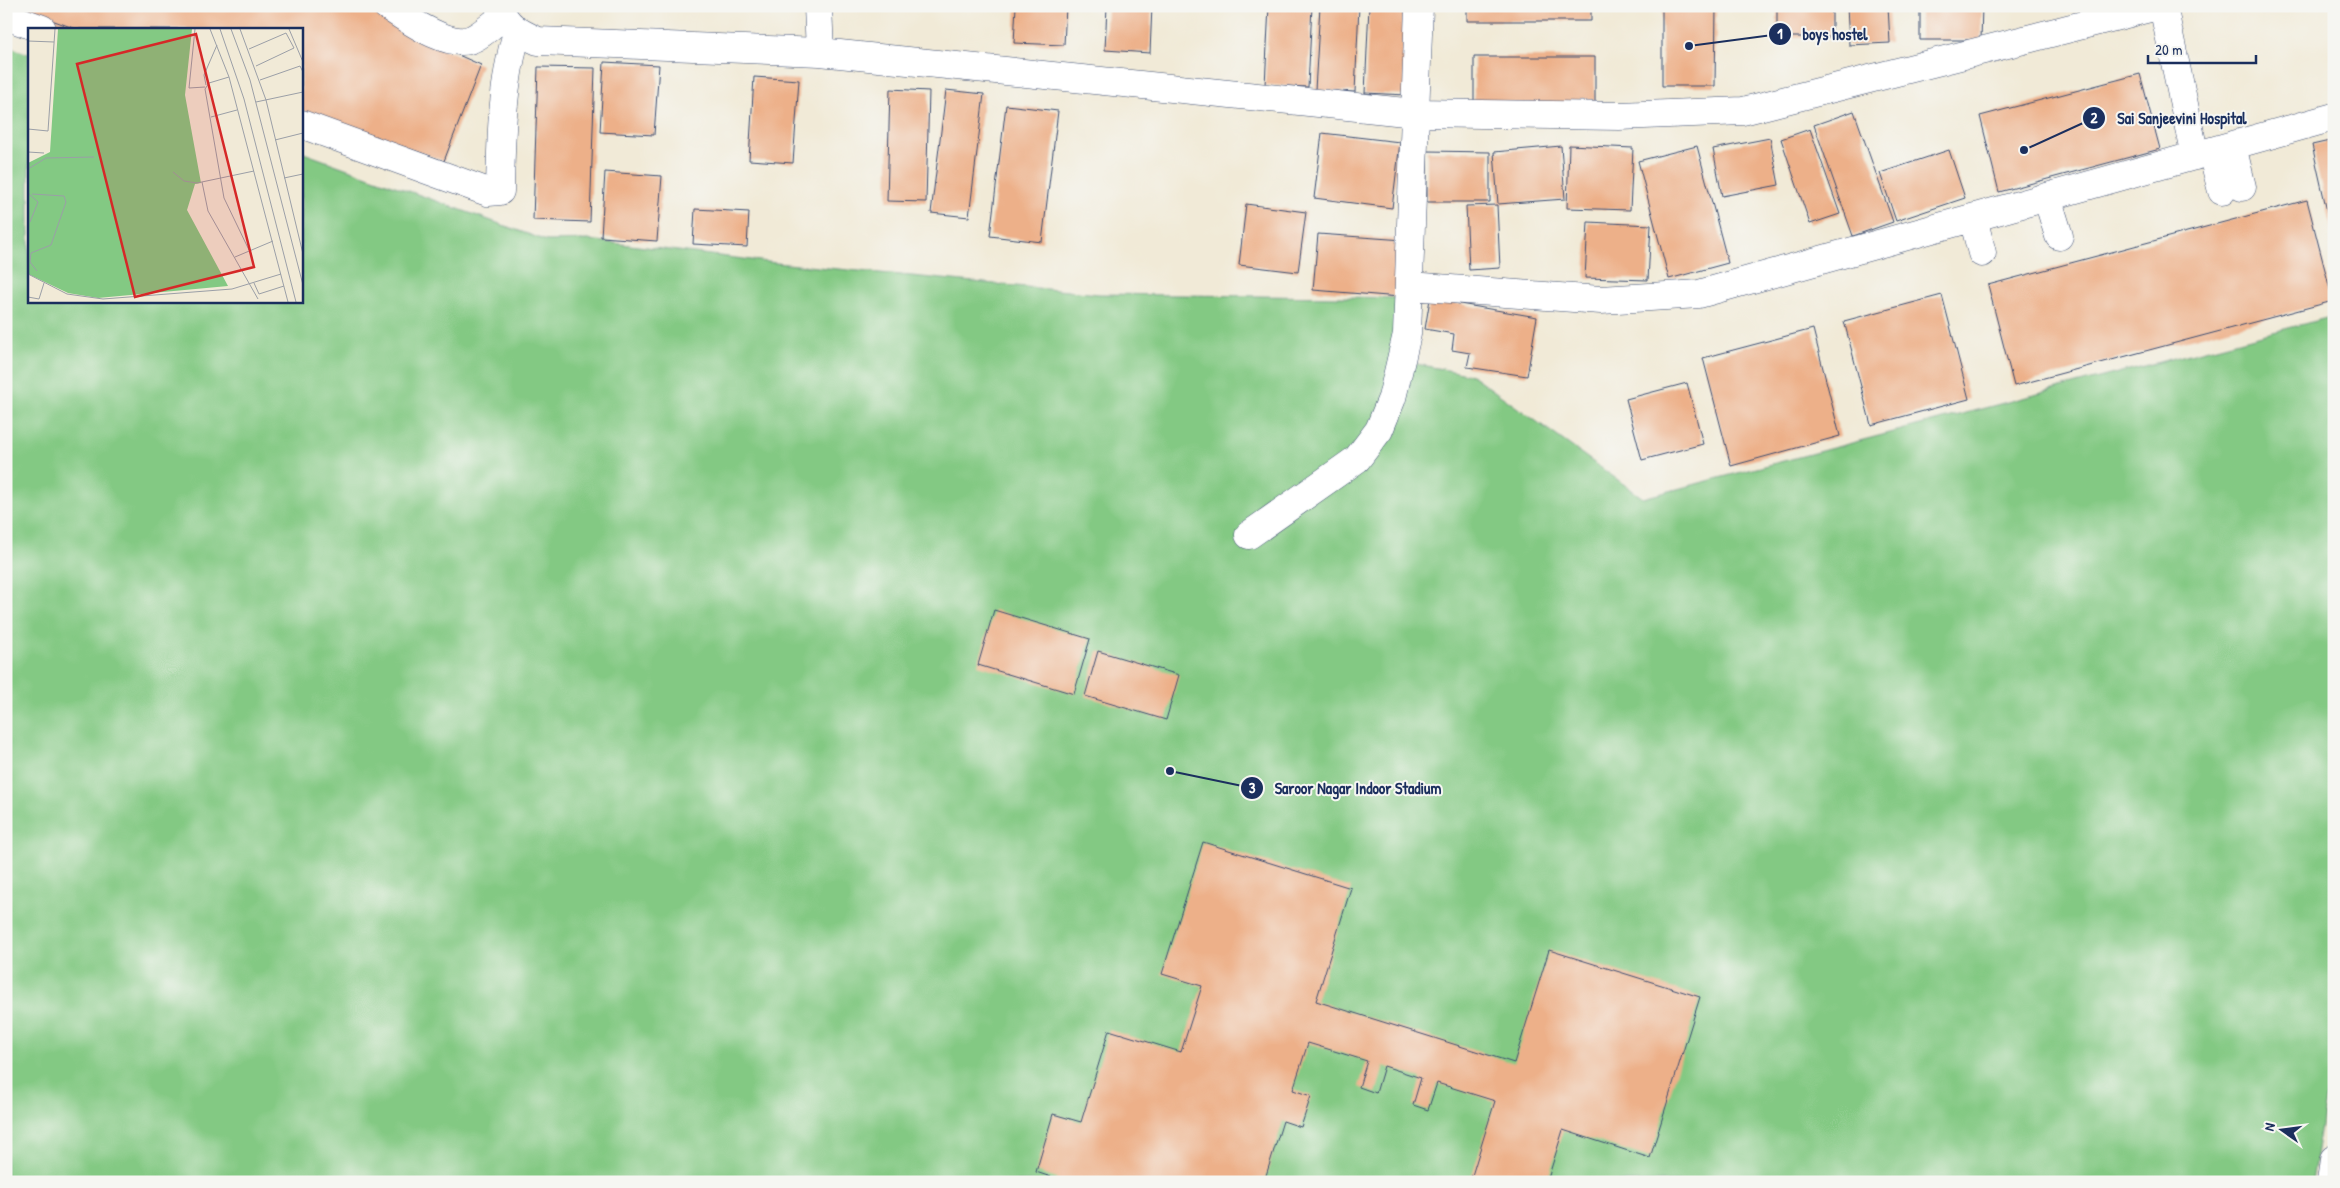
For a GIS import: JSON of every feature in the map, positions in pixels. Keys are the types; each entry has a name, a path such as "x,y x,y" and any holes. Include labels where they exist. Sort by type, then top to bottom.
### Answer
{"street":[{"path":"387,6 431,32 460,42 474,39 506,18"},
{"path":"818,6 820,52"},
{"path":"1249,535 1357,458 1379,430 1392,398 1407,334 1419,6"},
{"path":"506,18 538,41 820,52 1415,113 1619,116 1743,110 2158,6"},
{"path":"2163,6 2213,151 2232,189"},
{"path":"6,16 39,28"},
{"path":"302,124 488,192 500,191 502,127 508,68 506,18"},
{"path":"1410,286 1601,300 1699,294 2334,117"},
{"path":"2047,198 2058,236"},
{"path":"1973,218 1982,254"},
{"path":"2331,1182 2334,1159"}],"green space":[{"path":"6,46 28,54 28,302 302,302 302,152 547,241 589,240 776,263 1099,294 1418,298 1412,363 1472,375 1643,498 2334,316 2334,1043 2312,1182 6,1182"}],"building":[{"path":"14,6 360,6 431,43 481,65 444,161 302,110 302,28 73,28"},
{"path":"1016,6 1066,6 1064,45 1014,43"},
{"path":"1107,6 1152,6 1150,53 1105,50"},
{"path":"1269,6 1312,6 1308,87 1265,85"},
{"path":"1320,6 1359,6 1355,92 1315,90"},
{"path":"1369,6 1412,6 1407,95 1365,93"},
{"path":"1467,6 1591,6 1591,21 1467,21"},
{"path":"1662,6 1716,6 1715,86 1662,86"},
{"path":"1777,6 1832,6 1832,37 1777,37"},
{"path":"1847,6 1888,6 1890,43 1849,45"},
{"path":"1920,6 1982,6 1981,40 1920,40"},
{"path":"1474,57 1595,57 1595,104 1474,104"},
{"path":"604,62 659,65 654,135 600,132"},
{"path":"538,67 595,68 590,222 533,220"},
{"path":"2140,74 2160,149 1999,192 1980,116"},
{"path":"754,77 799,80 793,163 749,160"},
{"path":"890,89 929,91 926,202 887,201"},
{"path":"946,90 984,94 969,217 931,213"},
{"path":"1006,105 1058,111 1042,242 990,236"},
{"path":"1854,111 1893,222 1853,236 1814,125"},
{"path":"1810,129 1840,214 1810,224 1781,139"},
{"path":"1322,133 1400,142 1392,208 1314,198"},
{"path":"1770,138 1779,185 1722,196 1713,149"},
{"path":"2334,140 2334,238 2333,238 2312,145"},
{"path":"1569,145 1633,148 1630,210 1567,208"},
{"path":"1561,146 1565,199 1498,204 1494,152"},
{"path":"1697,146 1728,263 1669,279 1638,161"},
{"path":"1949,150 1965,198 1896,221 1880,173"},
{"path":"1427,151 1490,152 1490,202 1427,202"},
{"path":"605,172 662,176 657,241 601,237"},
{"path":"2307,200 2333,301 2014,386 1988,285"},
{"path":"1246,204 1306,212 1298,272 1239,265"},
{"path":"1497,205 1500,268 1469,270 1466,206"},
{"path":"695,209 749,212 747,247 693,244"},
{"path":"1588,222 1651,225 1648,280 1585,278"},
{"path":"1318,234 1404,240 1400,297 1313,290"},
{"path":"1942,295 1969,399 1871,425 1844,321"},
{"path":"1430,299 1537,317 1527,376 1467,367 1470,353 1452,350 1454,334 1425,329"},
{"path":"1813,329 1840,436 1731,466 1703,358"},
{"path":"1687,383 1703,444 1642,460 1626,399"},
{"path":"994,610 1090,639 1074,694 978,665"},
{"path":"1098,651 1179,675 1166,720 1085,696"},
{"path":"1203,842 1351,888 1316,1001 1514,1063 1549,950 1700,997 1650,1158 1563,1130 1547,1182 1470,1182 1495,1101 1437,1083 1428,1110 1413,1105 1421,1078 1384,1066 1376,1093 1359,1087 1367,1061 1308,1043 1293,1090 1311,1096 1301,1127 1283,1121 1264,1182 1056,1182 1057,1179 1036,1172 1053,1114 1081,1122 1109,1030 1181,1052 1202,986 1162,974"}],"place":[{"name":"boys hostel","path":"1689,46"},
{"name":"Sai Sanjeevini Hospital","path":"2024,150"},
{"name":"Saroor Nagar Indoor Stadium","path":"1170,771"}]}
